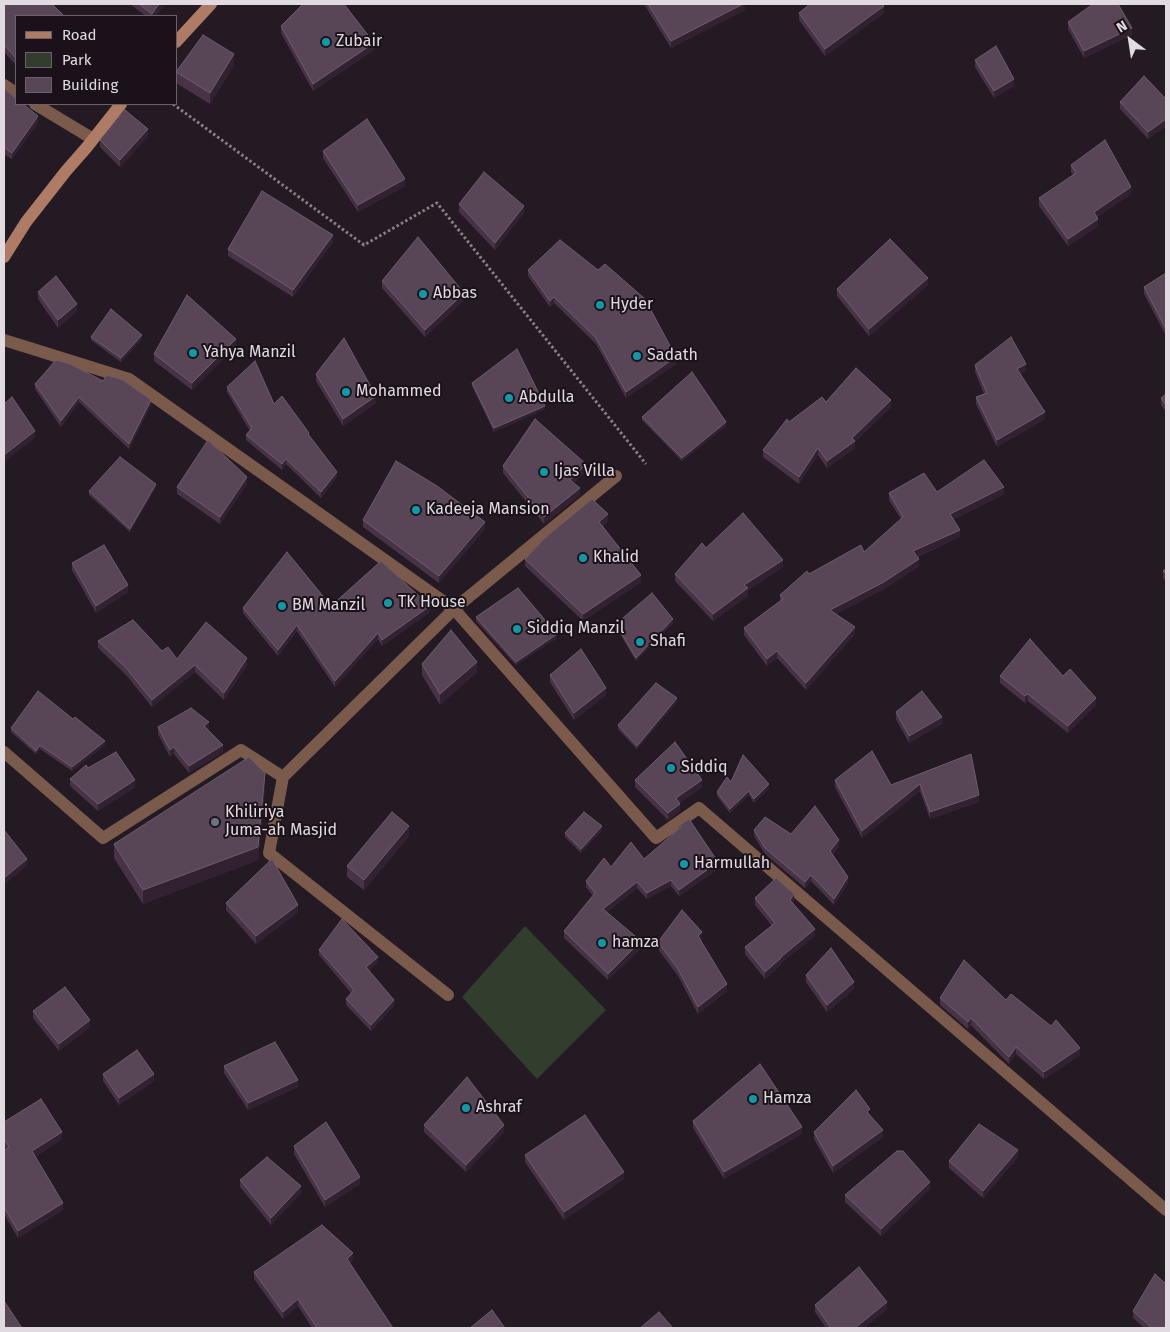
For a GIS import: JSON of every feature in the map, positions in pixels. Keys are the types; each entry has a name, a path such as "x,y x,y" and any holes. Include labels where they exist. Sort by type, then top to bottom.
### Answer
{"main road":[{"path":"178,40 211,4"},
{"path":"4,257 26,222 120,105"}],"street":[{"path":"4,85 15,92"},
{"path":"36,105 93,139"},
{"path":"4,340 129,379 454,608 656,838 699,808 1166,1210"},
{"path":"448,995 269,853 283,777 454,608 616,476"},
{"path":"4,752 104,838 241,750 283,777"}],"path":[{"path":"174,105 364,245 437,203 646,464"}],"green space":[{"path":"525,926 606,1010 537,1079 462,997"}],"building":[{"path":"4,4 52,4 63,15 15,15 15,57 4,45"},
{"path":"139,4 159,4 152,14"},
{"name":"Zubair","path":"303,4 344,4 374,43 313,84 281,26"},
{"path":"648,4 743,4 671,41"},
{"path":"810,4 882,4 884,6 825,49 799,13"},
{"path":"1093,4 1118,4 1132,28 1084,51 1068,22"},
{"path":"203,35 234,54 210,93 178,73 178,69"},
{"path":"996,46 1014,79 994,91 975,60"},
{"path":"1144,76 1166,99 1166,119 1148,132 1120,102"},
{"path":"4,88 15,98 15,105 24,105 38,116 12,153 4,149"},
{"path":"125,110 148,129 120,160 100,140"},
{"path":"367,119 405,179 358,205 323,151"},
{"path":"1105,140 1131,187 1094,212 1098,219 1068,239 1039,198 1076,173 1071,165"},
{"path":"484,172 524,206 495,243 459,204"},
{"path":"262,191 333,235 293,290 228,249"},
{"name":"Abbas","path":"418,237 464,293 425,330 382,281"},
{"path":"890,239 928,278 869,329 837,289"},
{"path":"560,240 598,270 605,264 645,299 676,357 626,392 596,338 554,297 550,301 528,270"},
{"path":"1166,273 1166,329 1144,287"},
{"path":"56,276 77,304 58,320 38,292"},
{"name":"Yahya Manzil","path":"187,295 236,339 192,383 154,354"},
{"path":"111,309 142,335 121,358 91,337"},
{"path":"1011,337 1026,364 1017,369 1045,412 997,440 976,397 987,393 975,365"},
{"name":"Mohammed","path":"344,338 376,396 343,419 316,374"},
{"name":"Abdulla","path":"517,349 545,406 494,428 472,383"},
{"path":"56,360 70,364 103,381 107,375 123,380 151,400 129,444 79,397 61,421 35,384"},
{"path":"255,361 274,404 282,396 337,472 321,492 286,459 282,464 246,435 252,428 227,387"},
{"path":"856,368 891,400 852,438 855,441 827,461 818,448 799,477 763,450 787,419 789,422 822,397 826,402"},
{"path":"692,372 726,422 682,458 642,417"},
{"path":"1166,394 1166,405 1161,398"},
{"path":"12,397 35,431 4,455 4,404"},
{"name":"Ijas Villa","path":"535,419 586,464 570,480 580,488 544,517 503,466"},
{"path":"208,440 247,477 220,517 177,487"},
{"path":"120,457 156,484 130,529 89,491"},
{"path":"984,460 1004,487 950,514 960,530 913,551 919,559 884,582 830,610 855,627 806,683 777,651 767,659 744,628 783,599 780,595 807,571 809,574 861,545 864,552 903,517 889,493 924,473 937,492"},
{"name":"Kadeeja Mansion","path":"396,461 437,486 485,522 439,576 363,520"},
{"name":"Khalid","path":"592,499 608,514 599,522 641,575 583,614 525,559 545,538"},
{"path":"743,513 783,560 744,585 748,588 713,614 675,574 702,543 706,548"},
{"path":"104,545 128,585 96,606 72,563"},
{"path":"287,552 331,606 381,561 430,606 382,640 378,633 335,681 297,625 278,650 243,608"},
{"name":"Siddiq Manzil","path":"518,588 557,634 516,662 476,617"},
{"name":"Shafi","path":"652,593 673,619 636,658 616,624"},
{"path":"133,620 162,651 168,647 177,659 206,622 247,658 224,693 195,665 152,700 126,668 98,641"},
{"path":"451,630 477,662 440,694 422,664"},
{"path":"1030,639 1063,676 1070,669 1096,698 1068,726 1028,694 1025,696 1000,676"},
{"path":"581,649 606,688 574,713 550,675"},
{"path":"656,683 677,698 637,746 618,725"},
{"path":"38,691 73,719 75,717 105,741 72,767 40,745 36,751 11,728"},
{"path":"922,691 942,717 909,736 896,712"},
{"path":"191,708 209,722 204,726 223,745 189,766 174,747 170,750 158,727"},
{"name":"Siddiq","path":"675,742 702,780 676,798 680,804 668,813 635,780"},
{"path":"872,751 891,785 971,754 979,795 930,812 920,784 862,831 835,780"},
{"path":"116,752 135,780 98,804 70,779 86,765 88,768"},
{"path":"743,755 769,784 754,799 749,791 730,809 717,792 727,777 731,782"},
{"name":"Khiliriya Juma-ah Masjid","path":"249,757 265,773 258,847 143,890 114,844"},
{"path":"815,806 839,840 830,851 848,877 834,899 811,875 805,882 765,848 754,830 765,817 791,834"},
{"path":"392,812 409,826 364,880 347,866"},
{"path":"584,812 602,826 581,849 565,833"},
{"path":"689,819 718,862 679,890 671,880 647,893 637,882 603,909 641,941 608,974 564,931 595,893 586,881 604,858 611,867 631,842 644,859"},
{"path":"4,830 27,859 4,878"},
{"path":"272,859 298,905 256,936 226,903"},
{"path":"776,878 794,894 790,900 815,929 765,972 745,947 775,923 755,898"},
{"path":"682,910 702,932 698,936 727,984 698,1007 678,969 658,942"},
{"path":"342,919 378,957 366,967 394,1000 371,1025 346,999 354,990 319,950"},
{"path":"831,948 854,982 827,1005 806,975"},
{"path":"964,960 1006,1000 1011,994 1051,1026 1056,1020 1080,1048 1044,1072 1016,1047 1009,1057 971,1018 968,1022 940,998"},
{"path":"65,987 90,1020 59,1044 33,1011"},
{"path":"275,1042 298,1080 248,1103 224,1066"},
{"path":"137,1050 154,1074 119,1098 103,1074"},
{"name":"Hamza","path":"760,1064 802,1127 724,1172 693,1121"},
{"name":"Ashraf","path":"467,1077 504,1125 466,1165 424,1125"},
{"path":"856,1090 870,1109 867,1112 883,1130 833,1166 814,1132"},
{"path":"41,1099 62,1132 32,1151 63,1203 18,1231 4,1207 4,1151 9,1147 4,1138 4,1122"},
{"path":"585,1115 624,1172 564,1212 525,1155"},
{"path":"326,1122 360,1177 325,1200 294,1146"},
{"path":"979,1124 1018,1150 983,1191 949,1161"},
{"path":"897,1151 903,1151 930,1182 881,1229 845,1195"},
{"path":"267,1157 301,1186 271,1218 240,1180"},
{"path":"322,1225 353,1253 347,1259 393,1328 317,1328 298,1299 283,1312 254,1272"},
{"path":"859,1267 887,1302 855,1328 831,1328 815,1305"},
{"path":"1155,1274 1166,1284 1166,1328 1152,1328 1133,1311"},
{"path":"4,1301 22,1328 4,1328"},
{"path":"492,1310 505,1328 470,1328"},
{"path":"659,1312 673,1328 640,1328"}],"place":[{"name":"Zubair","path":"326,42"},
{"name":"Abbas","path":"423,294"},
{"name":"Hyder","path":"600,305"},
{"name":"Yahya Manzil","path":"193,353"},
{"name":"Sadath","path":"637,356"},
{"name":"Mohammed","path":"346,392"},
{"name":"Abdulla","path":"509,398"},
{"name":"Ijas Villa","path":"544,472"},
{"name":"Kadeeja Mansion","path":"416,510"},
{"name":"Khalid","path":"583,558"},
{"name":"TK House","path":"388,603"},
{"name":"BM Manzil","path":"282,606"},
{"name":"Siddiq Manzil","path":"517,629"},
{"name":"Shafi","path":"640,642"},
{"name":"Siddiq","path":"671,768"},
{"name":"Khiliriya Juma-ah Masjid","path":"215,822"},
{"name":"Harmullah","path":"684,864"},
{"name":"hamza","path":"602,943"},
{"name":"Hamza","path":"753,1099"},
{"name":"Ashraf","path":"466,1108"}]}
